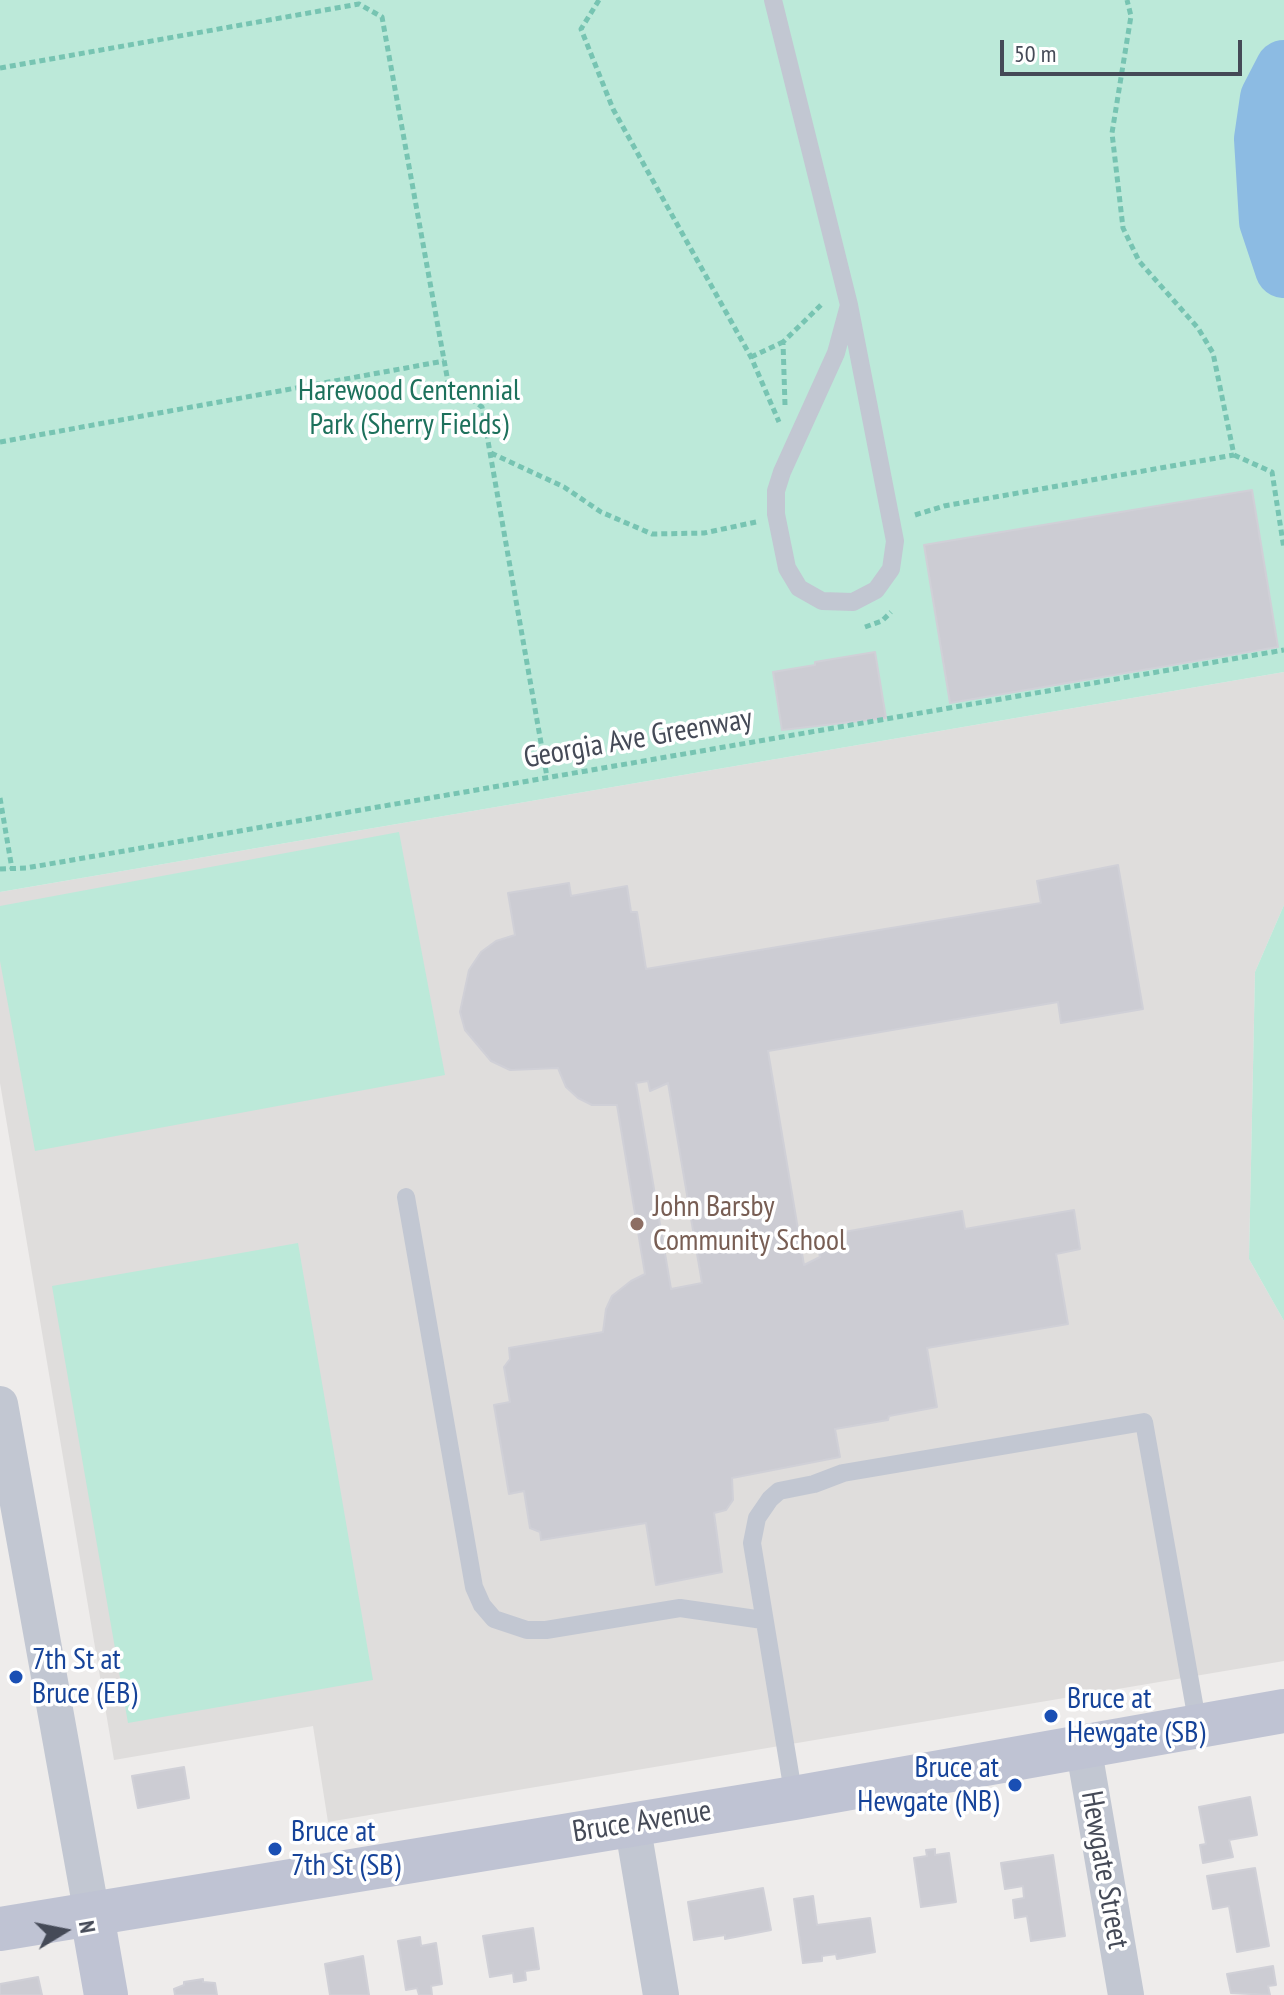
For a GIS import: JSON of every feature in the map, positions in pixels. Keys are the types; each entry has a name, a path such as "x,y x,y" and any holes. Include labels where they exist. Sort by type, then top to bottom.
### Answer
{"street":[{"path":"0,1404 106,1995"},
{"name":"Bruce Avenue","path":"0,1929 794,1798 1284,1711"},
{"name":"Hewgate Street","path":"1083,1745 1126,1995"},
{"path":"632,1823 661,1995"}],"lane":[{"path":"773,0 849,305 895,541 891,569 876,590 853,602 822,601 799,588 787,568 776,514 776,491 836,353 849,305"},
{"path":"406,1197 474,1587 482,1605 494,1619 527,1630 546,1630 680,1608 763,1620"},
{"path":"794,1798 752,1543 757,1518 779,1491 814,1484 843,1473 1144,1422 1198,1726"}],"path":[{"path":"599,0 581,29 613,109 751,357 781,427 785,423 783,342"},
{"path":"1127,0 1131,16 1112,133 1123,228 1139,261 1198,328 1213,353 1234,455"},
{"path":"0,68 359,4 382,17 448,382 482,407 547,777"},
{"path":"751,357 783,342 826,300"},
{"path":"0,442 444,361"},
{"path":"490,452 564,487 601,512 652,534 704,533 758,521 759,534"},
{"path":"915,528 914,515 944,506 1234,455 1272,472 1284,549"},
{"path":"860,629 882,621 901,604"},
{"name":"Georgia Ave Greenway","path":"0,869 42,866 1284,650"},
{"path":"0,798 12,869"}],"shaded area":[{"name":"John Barsby Community School","path":"1284,672 1284,905 1255,972 1249,1259 1284,1321 1284,1661 328,1822 313,1726 114,1760 0,1083 0,892"}],"green space":[{"name":"Harewood Centennial Park (Sherry Fields)","path":"0,0 1284,0 1284,672 0,892"},
{"path":"399,832 445,1075 35,1151 0,961 0,906"},
{"path":"1284,905 1284,1321 1249,1259 1255,972"},
{"path":"298,1243 373,1680 128,1723 52,1286"}],"building":[{"path":"1252,490 1278,647 950,703 924,545"},
{"path":"875,652 886,718 782,730 773,672"},
{"path":"1118,865 1143,1009 1061,1023 1058,1002 768,1051 804,1265 820,1257 816,1237 962,1211 965,1229 1074,1210 1080,1249 1056,1254 1068,1324 927,1348 937,1407 835,1429 840,1457 732,1478 733,1500 726,1510 714,1513 722,1572 656,1585 646,1523 541,1540 540,1532 530,1528 524,1491 509,1494 494,1405 510,1402 504,1367 510,1359 509,1348 603,1332 606,1309 612,1296 645,1274 617,1105 592,1105 578,1098 566,1087 558,1068 510,1070 491,1061 465,1030 460,1012 469,970 481,952 496,941 515,935 508,893 569,883 571,896 627,886 631,912 637,912 646,969 1041,903 1037,881","holes":["648,1081 650,1091 668,1083 702,1283 671,1289 636,1083"]},
{"path":"184,1767 189,1798 138,1808 132,1776"},
{"path":"1250,1797 1257,1835 1229,1840 1233,1857 1203,1863 1200,1845 1206,1844 1199,1807"},
{"path":"935,1849 935,1855 949,1853 956,1902 921,1907 914,1858 927,1856 926,1850"},
{"path":"1053,1855 1065,1936 1031,1941 1027,1916 1015,1918 1013,1900 1024,1898 1023,1886 1005,1889 1001,1863"},
{"path":"1255,1868 1269,1946 1237,1952 1229,1906 1213,1909 1207,1876"},
{"path":"763,1888 771,1930 725,1939 725,1935 694,1940 688,1902"},
{"path":"813,1896 817,1925 870,1918 875,1952 837,1959 836,1954 822,1956 822,1961 803,1963 794,1899"},
{"path":"533,1928 539,1969 525,1971 526,1980 514,1982 513,1973 490,1977 483,1936"},
{"path":"420,1937 421,1946 436,1943 442,1984 431,1986 432,1995 419,1995 417,1988 406,1990 398,1941"},
{"path":"363,1956 369,1995 330,1995 325,1964"},
{"path":"1273,1966 1276,1985 1268,1986 1270,1995 1231,1993 1227,1974"},
{"path":"38,1977 42,1995 0,1995 0,1984"},
{"path":"203,1979 203,1982 215,1983 217,1995 175,1995 174,1989 184,1985 184,1982"}],"waterway":[{"path":"1284,69 1269,98 1263,139 1268,221 1284,269"}],"place":[{"name":"John Barsby Community School","path":"637,1224"},
{"name":"7th St at Bruce (EB)","path":"16,1677"},
{"name":"Bruce at Hewgate (SB)","path":"1051,1716"},
{"name":"Bruce at Hewgate (NB)","path":"1015,1785"},
{"name":"Bruce at 7th St (SB)","path":"275,1849"}]}
